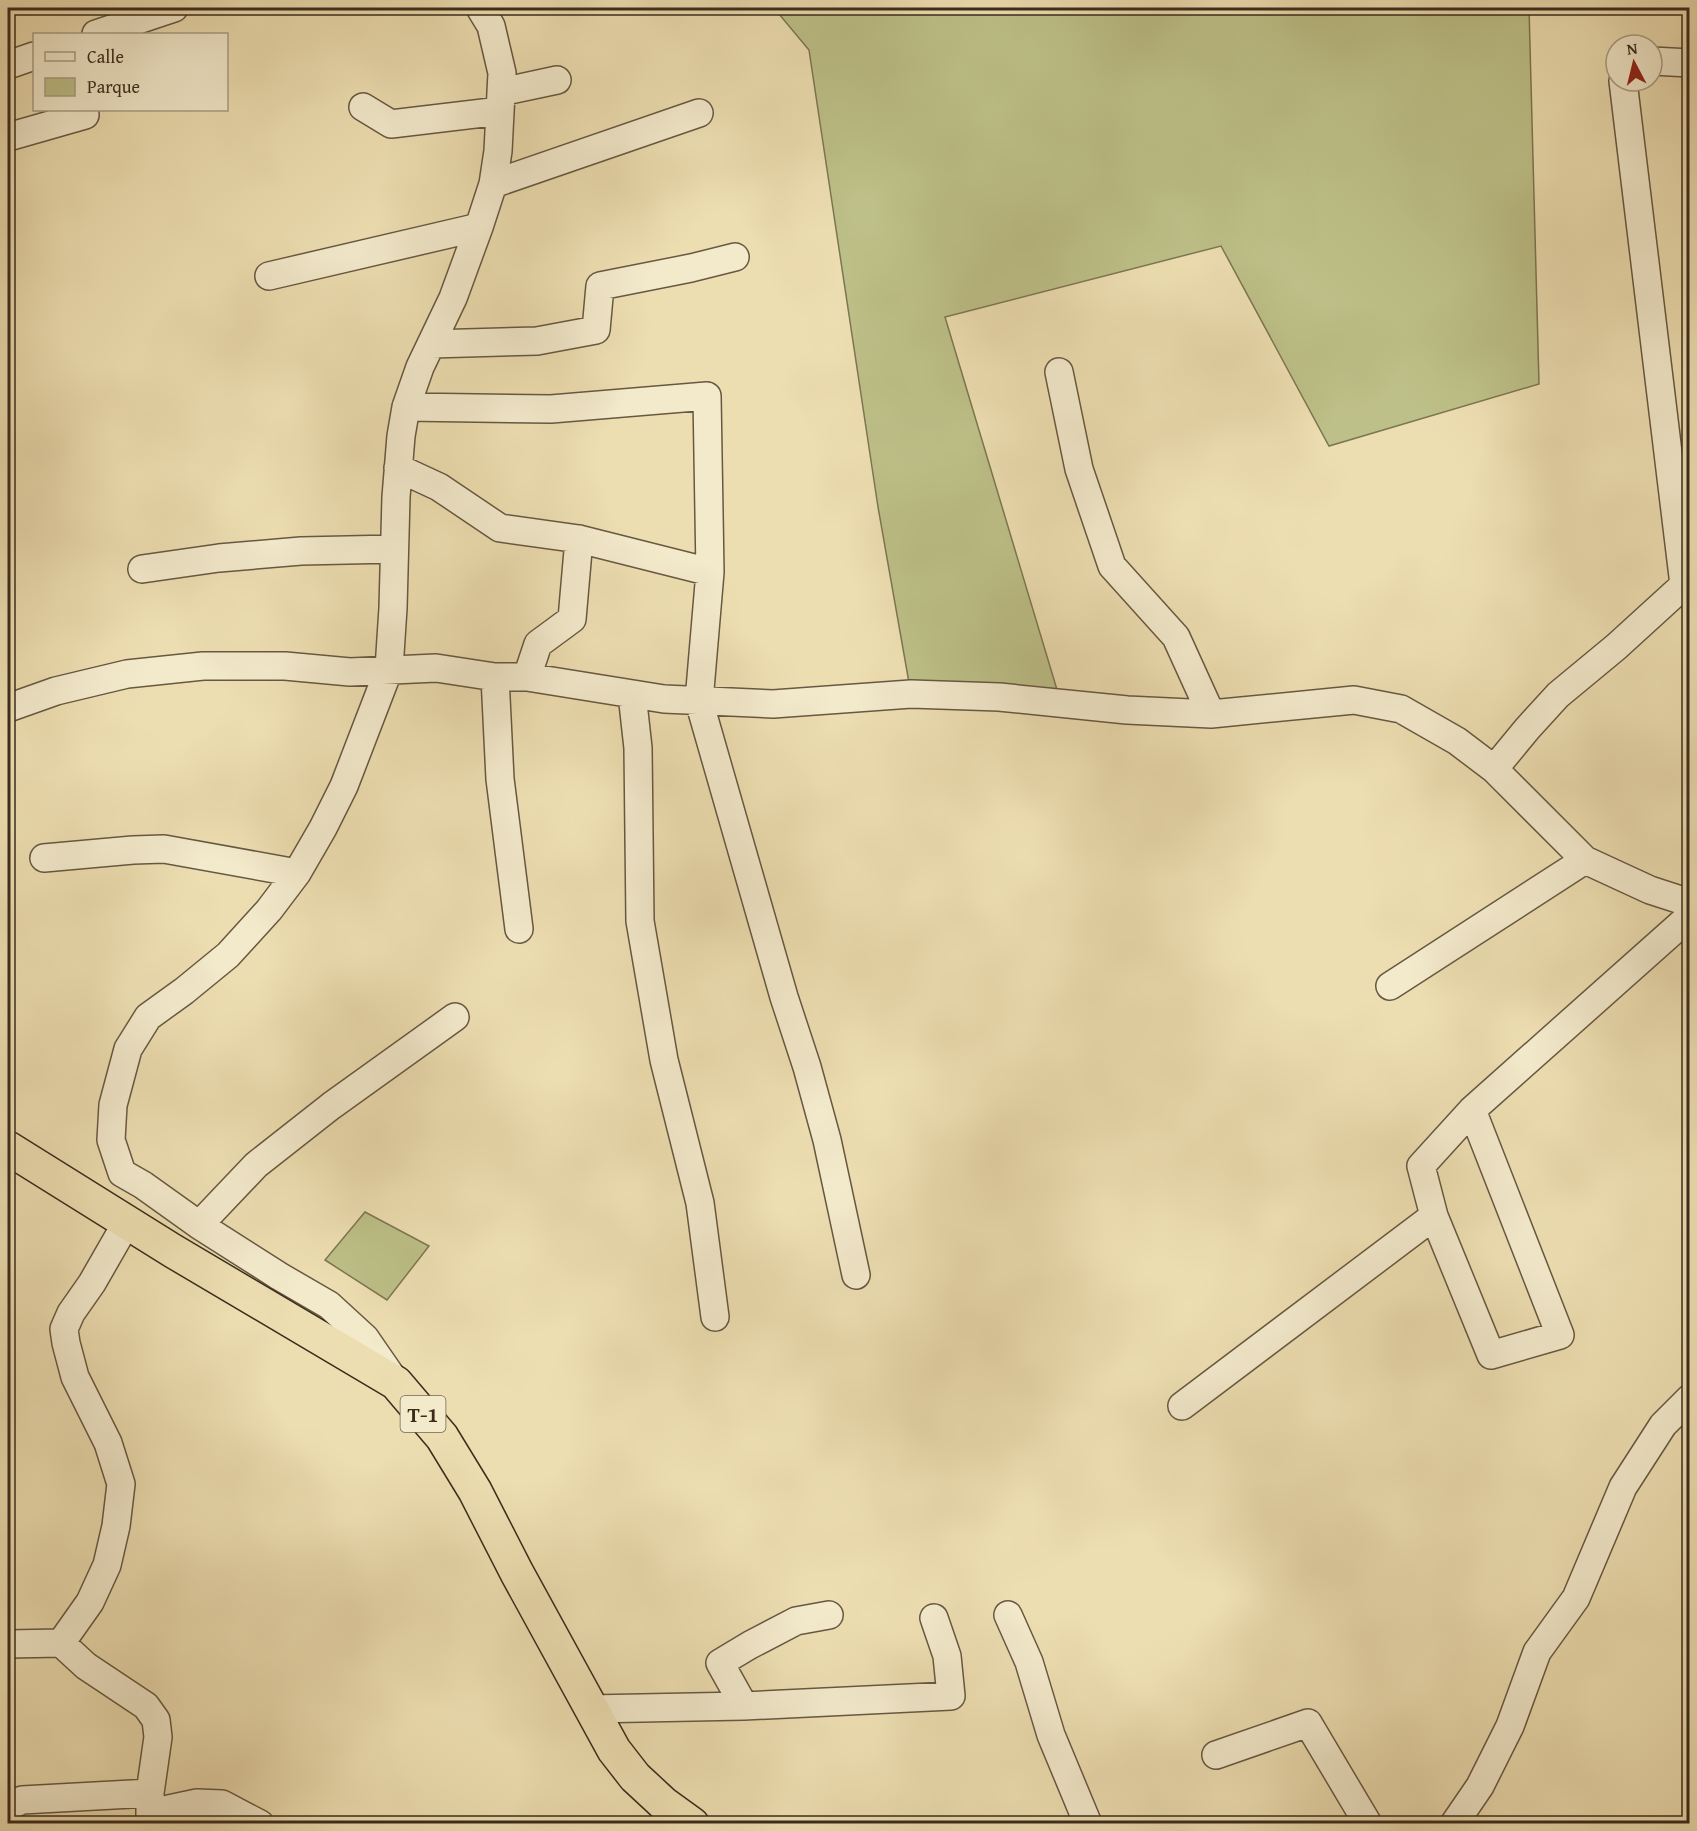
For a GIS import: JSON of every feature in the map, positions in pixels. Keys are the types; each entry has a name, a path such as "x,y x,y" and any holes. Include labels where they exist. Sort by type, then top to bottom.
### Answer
{"highway":[{"name":"T-1","path":"8,1149 396,1383 442,1437 475,1491 614,1750 635,1777 663,1803 692,1824"}],"street":[{"path":"99,33 174,8"},
{"path":"396,1383 365,1338 328,1305 199,1225 168,1201 122,1173 111,1140 113,1105 128,1049 148,1017 228,956 269,910 297,873 344,786 389,669 398,468 406,407 420,368 453,298 479,227 493,184 498,151 502,73 491,27 480,8"},
{"path":"8,65 33,56"},
{"path":"1664,62 1689,63"},
{"path":"363,107 392,124 501,102 557,80"},
{"path":"1494,769 1558,696 1687,584 1625,93"},
{"path":"493,184 699,113"},
{"path":"8,137 85,115"},
{"path":"269,276 479,227"},
{"path":"431,344 537,341 596,330 600,285 691,268 735,257"},
{"path":"1059,372 1079,469 1112,566 1176,637 1211,714"},
{"path":"406,407 551,409 707,396 710,572 699,701 827,1140 856,1275"},
{"path":"398,468 440,488 500,528 579,538 710,572"},
{"path":"527,677 538,644 572,619 579,538"},
{"path":"142,569 301,550 394,549"},
{"path":"8,708 56,691 127,674 192,667 285,666 350,672 436,668 495,677 527,677 664,699 773,704 902,694 999,697 1127,710 1211,714 1354,700 1401,709 1457,741 1494,769 1585,860 1650,890 1689,903"},
{"path":"495,677 500,779 519,929"},
{"path":"632,694 638,748 640,921 664,1060 700,1203 715,1317"},
{"path":"44,858 164,849 297,873"},
{"path":"1390,986 1585,860"},
{"path":"1472,1110 1560,1335 1491,1355 1434,1216 1421,1166 1472,1110 1689,916"},
{"path":"199,1225 256,1165 331,1106 455,1017"},
{"path":"1182,1406 1434,1216"},
{"path":"61,1643 90,1602 106,1565 116,1526 121,1484 108,1443 75,1377 64,1329 71,1313 92,1284 127,1222"},
{"path":"1454,1824 1480,1786 1510,1726 1537,1652 1576,1598 1623,1487 1664,1425 1689,1398"},
{"path":"744,1706 720,1663 796,1621 829,1615"},
{"path":"1008,1616 1029,1662 1051,1735 1088,1824"},
{"path":"590,1709 744,1706 951,1696 947,1656 934,1618"},
{"path":"8,1644 61,1643 86,1666 146,1706 156,1720 158,1737 150,1810"},
{"path":"1216,1755 1308,1723 1368,1824"},
{"path":"8,1807 22,1800 150,1810 197,1803 222,1804 260,1824"}],"green space":[{"path":"774,8 1529,8 1539,384 1329,446 1221,246 945,317 1061,703 911,694 878,507 809,50"},
{"path":"365,1212 429,1246 387,1300 325,1260"}]}
